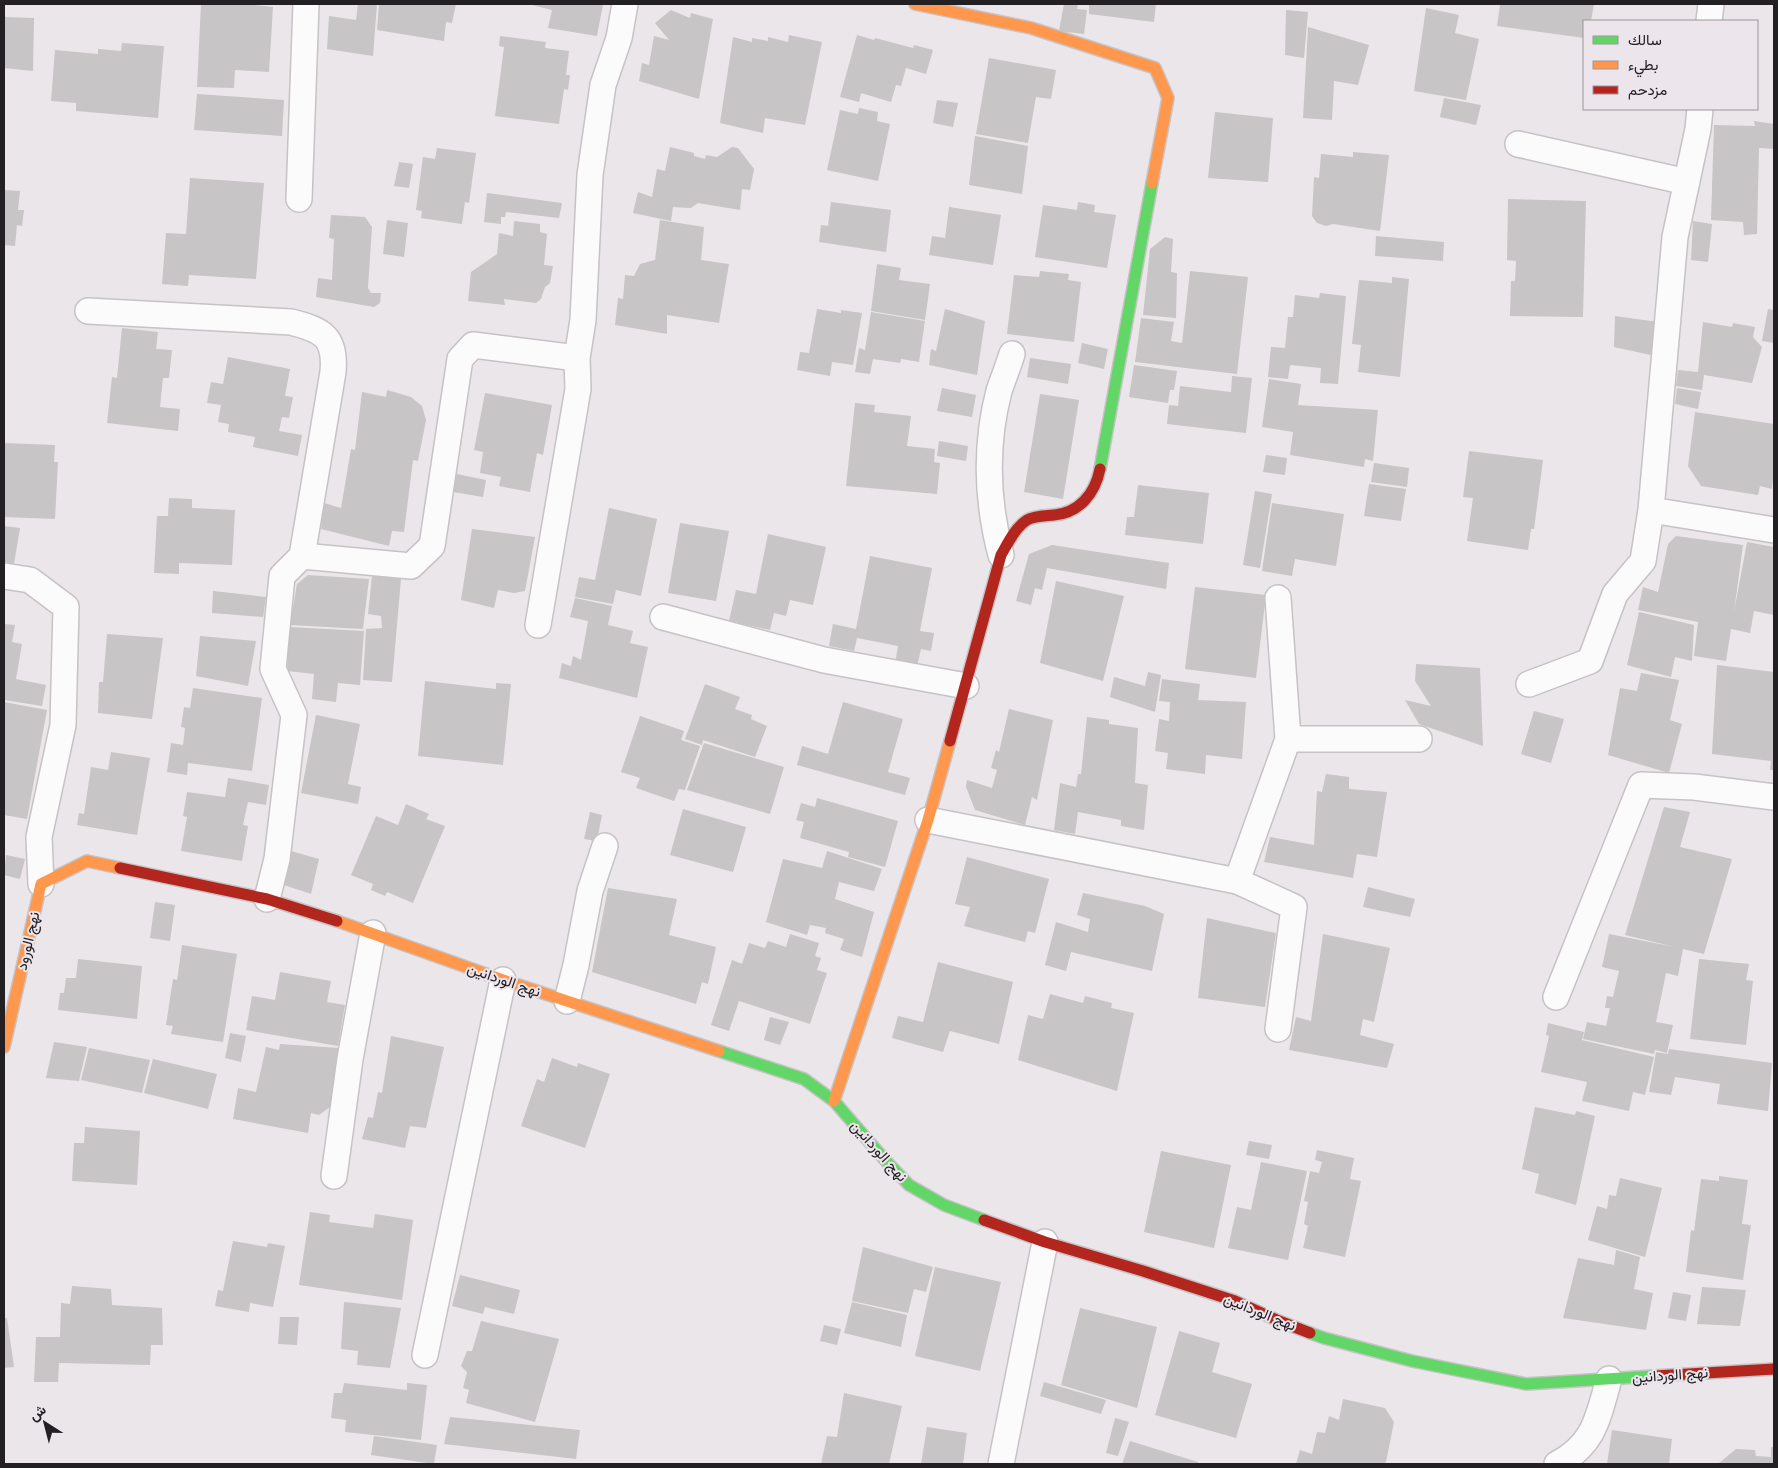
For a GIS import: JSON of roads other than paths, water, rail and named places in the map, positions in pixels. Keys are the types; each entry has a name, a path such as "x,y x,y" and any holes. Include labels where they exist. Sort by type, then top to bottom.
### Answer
{"street":[{"path":"299,199 306,4"},
{"path":"538,625 578,388 577,358 583,320 590,175 603,86 620,38 625,4"},
{"path":"834,1101 928,820 1001,555 1023,522 1034,517 1074,512 1091,494 1098,479 1168,98 1154,68 1031,28 915,4"},
{"path":"1709,20 1711,4"},
{"path":"1529,684 1590,661 1615,594 1642,561 1650,510 1675,237 1698,129 1700,110"},
{"path":"1518,144 1687,182"},
{"path":"88,311 291,322 318,330 331,345 334,358 333,372 302,556 282,576 273,669 294,715 277,859 267,900"},
{"path":"302,556 411,566 432,546 460,359 473,345 577,358"},
{"path":"1001,555 992,510 988,460 1000,391 1012,354"},
{"path":"1650,510 1774,530"},
{"path":"4,576 30,580 66,607 63,725 38,837 41,884"},
{"path":"1237,881 1288,739 1278,598"},
{"path":"663,616 824,660 966,686"},
{"path":"1288,739 1419,739"},
{"path":"1556,997 1641,785 1694,787 1774,797"},
{"path":"928,820 1237,881 1294,907 1278,1029"},
{"path":"568,1001 590,891 605,846"},
{"name":"نهج الوردانين","path":"41,884 87,861 267,900 373,933 503,980 804,1079 834,1101 885,1160 910,1185 944,1205 1045,1242 1236,1301 1279,1321 1324,1338 1412,1361 1526,1384 1774,1369"},
{"name":"نهج الورود","path":"4,1048 41,884"},
{"path":"334,1176 350,1059 373,933"},
{"path":"425,1355 503,980"},
{"path":"1001,1464 1045,1242"},
{"path":"1557,1464 1570,1457 1591,1434 1609,1379"}]}
